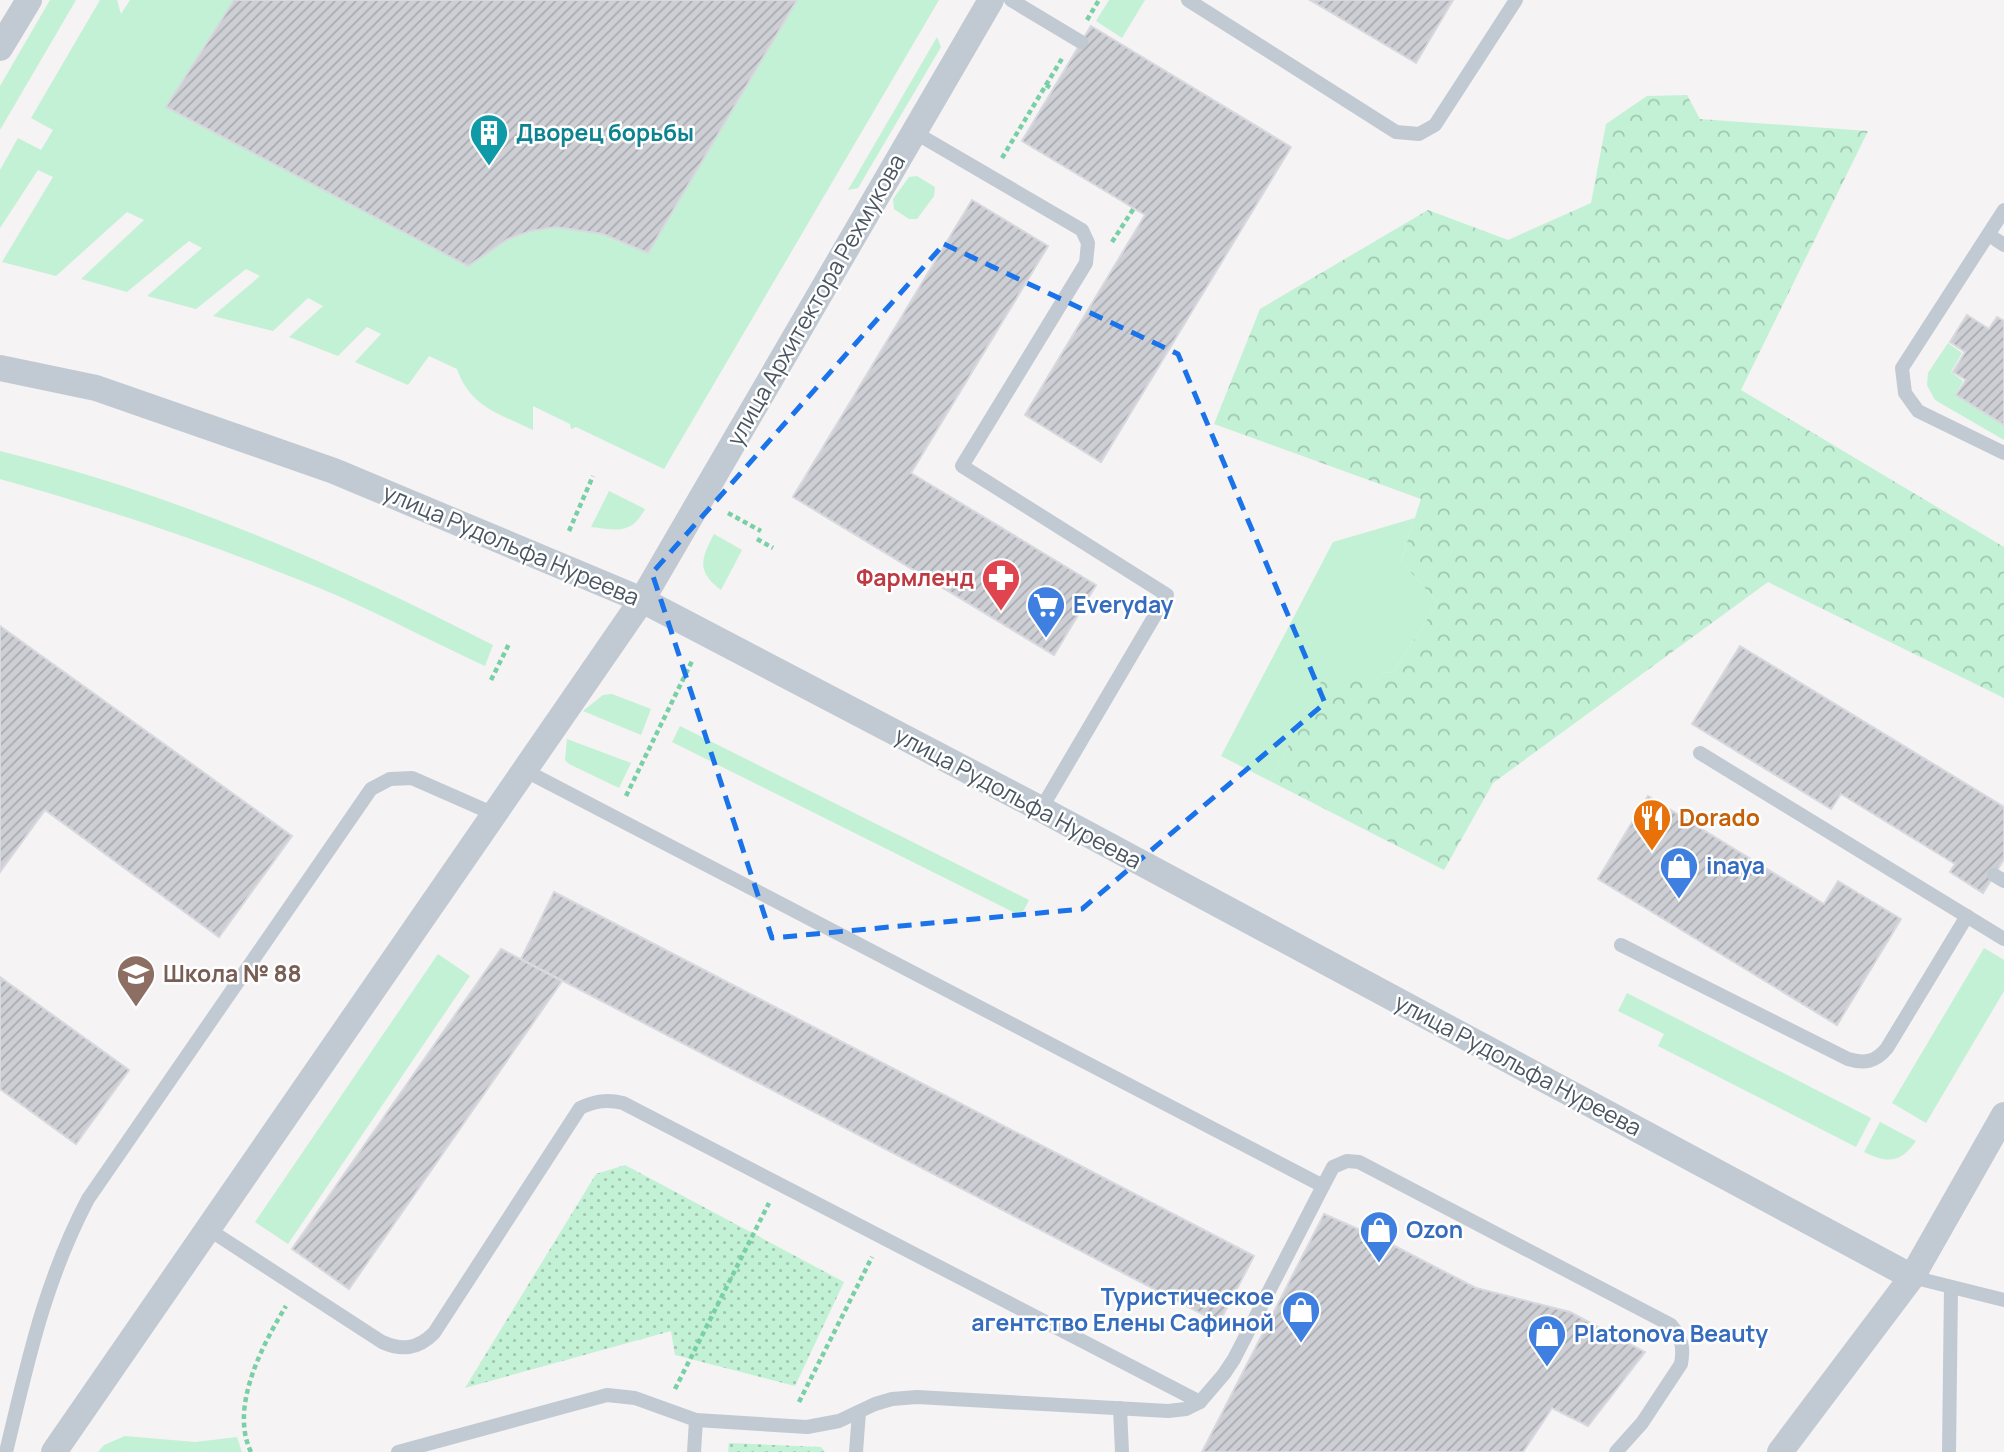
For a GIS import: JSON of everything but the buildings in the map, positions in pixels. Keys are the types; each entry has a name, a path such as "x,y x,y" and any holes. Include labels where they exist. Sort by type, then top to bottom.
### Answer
{"street":[{"path":"0,48 29,0"},
{"name":"улица Архитектора Рехмукова","path":"54,1452 642,600 990,0"},
{"name":"улица Рудольфа Нуреева","path":"0,368 96,388 334,471 642,600 1041,809 1912,1277"},
{"path":"1782,1451 1912,1277 2004,1115"}],"lane":[{"path":"1011,0 1082,42"},
{"path":"1188,0 1396,132 1419,134 1435,125 1516,0"},
{"path":"914,132 1082,230 1088,243 1086,263 962,466 1167,595 1041,809"},
{"path":"2004,210 1902,368 1905,393 1918,411 2004,453"},
{"path":"1989,236 2004,245"},
{"path":"1700,753 2004,939"},
{"path":"524,770 1323,1186"},
{"path":"6,1452 48,1289 61,1254 88,1199 371,789 390,779 412,778 494,814"},
{"path":"1622,945 1848,1059 1865,1062 1877,1058 1887,1048 1967,916"},
{"path":"208,1229 392,1347 406,1348 425,1342 433,1333 580,1108 602,1100 623,1102 1200,1402"},
{"path":"398,1452 607,1395 635,1398 696,1420 807,1427 826,1424 892,1399 917,1397 1176,1411 1200,1402 1234,1359 1323,1186 1334,1167 1347,1161 1359,1162 1671,1325 1682,1340 1684,1353 1681,1364 1642,1423 1616,1452"},
{"name":"улица Рудольфа Нуреева","path":"1912,1277 2004,1300"},
{"path":"1949,1452 1951,1287"},
{"path":"1120,1408 1122,1452"},
{"path":"856,1452 859,1412"},
{"path":"694,1452 696,1420"}],"path":[{"path":"991,176 1046,85 1054,89"},
{"path":"1114,242 1134,208"},
{"path":"569,531 593,475"},
{"path":"723,510 761,531"},
{"path":"757,539 774,548"},
{"path":"624,799 705,633"},
{"path":"491,680 509,644"},
{"path":"664,1409 779,1184"},
{"path":"786,1426 882,1237"},
{"path":"251,1452 245,1429 249,1382 270,1333 298,1287"}],"highlighted area":[{"path":"944,244 1178,354 1325,703 1082,909 772,938 652,573"}],"green space":[{"path":"50,0 76,0 0,130 0,86"},
{"path":"100,0 117,0 121,14 130,0 939,0 664,469 576,427 571,429 570,424 533,406 533,430 509,419 478,401 463,382 457,369 429,356 408,385 355,362 381,334 367,327 338,356 289,337 323,306 308,298 273,331 213,316 260,276 246,269 196,309 147,296 202,248 189,241 127,292 81,279 144,220 127,212 56,276 2,262 53,177 38,170 0,228 0,170 18,138 41,150 53,130 31,118"},
{"path":"1109,0 1145,0 1122,38 1096,21"},
{"path":"937,37 941,47 858,188 848,190"},
{"path":"1687,95 1700,119 1868,131 1741,390 2004,547 2004,698 1768,582 1493,783 1444,870 1270,781 1324,676 1393,672 1438,603 1401,561 1421,499 1214,424 1260,309 1428,210 1508,240 1591,203 1606,124 1647,96"},
{"path":"917,176 935,187 934,196 917,219 909,219 894,209 893,199 909,177"},
{"path":"1948,343 1962,353 1951,372 1963,381 1955,395 2004,426 2004,440 1935,400 1927,385 1928,373"},
{"path":"0,451 64,468 190,509 374,586 493,645 485,666 336,595 254,562 128,518 0,479"},
{"path":"609,491 645,509 629,527 591,527"},
{"path":"1415,518 1401,561 1438,603 1393,672 1324,677 1270,781 1221,756 1333,542"},
{"path":"714,534 742,550 721,590 708,577 703,564"},
{"path":"612,694 651,709 641,735 583,711 603,695"},
{"path":"680,726 1029,900 1021,916 672,742"},
{"path":"567,739 631,763 619,788 569,764 565,760"},
{"path":"1984,948 2004,960 2004,991 1926,1123 1892,1103"},
{"path":"438,954 470,976 288,1244 255,1222"},
{"path":"1627,993 1871,1118 1856,1147 1658,1046 1664,1034 1618,1011"},
{"path":"1880,1122 1916,1141 1904,1154 1893,1159 1864,1152"},
{"path":"625,1165 844,1282 795,1386 675,1355 671,1331 465,1388 596,1174"},
{"path":"125,1436 195,1442 237,1437 242,1452 98,1452 104,1445"},
{"path":"729,1443 821,1447 825,1452 728,1452"}],"place":[{"name":"Дворец борьбы","path":"489,167"},
{"name":"Фармленд","path":"1001,612"},
{"name":"Everyday","path":"1046,639"},
{"name":"Dorado","path":"1652,852"},
{"name":"inaya","path":"1679,900"},
{"name":"Школа № 88","path":"136,1008"},
{"name":"Ozon","path":"1379,1264"},
{"name":"Туристическое агентство Елены Сафиной","path":"1301,1344"},
{"name":"Platonova Beauty","path":"1547,1368"}]}
